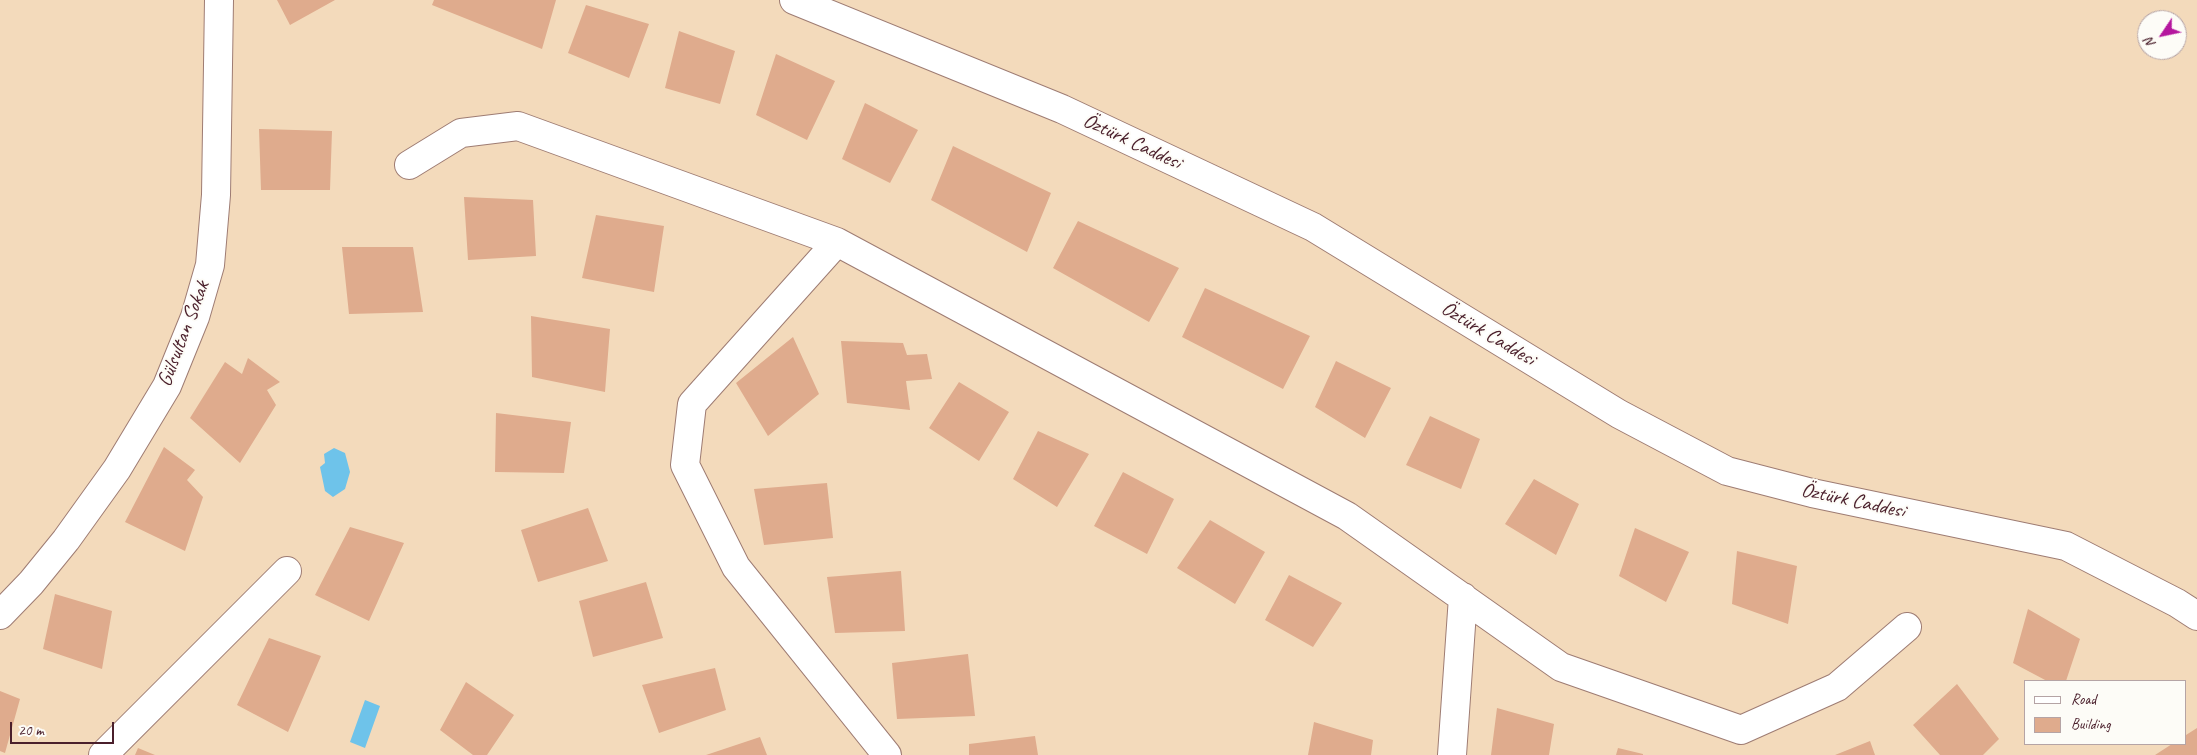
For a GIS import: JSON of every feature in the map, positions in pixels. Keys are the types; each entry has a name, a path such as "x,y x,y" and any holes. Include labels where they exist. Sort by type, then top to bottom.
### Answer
{"street":[{"name":"Gülsultan Sokak","path":"0,615 31,583 60,547 117,469 167,386 195,317 210,265 216,195 219,0"},
{"name":"Öztürk Caddesi","path":"794,0 1062,110 1312,227 1619,414 1727,471 1812,493 2066,546 2177,603 2197,616"},
{"path":"409,166 462,133 518,126 837,242 1348,516 1561,666 1741,730 1837,687 1908,627"},
{"path":"837,242 692,404 686,465 736,566 887,755"},
{"path":"103,755 287,571"},
{"path":"1452,755 1462,597"}],"water":[{"path":"334,448 345,453 350,472 345,489 333,497 325,491 320,467 325,463 324,454"},
{"path":"365,700 380,706 365,748 350,742"}],"building":[{"path":"277,0 335,0 290,25"},
{"path":"434,0 556,0 542,49 432,5"},
{"path":"586,5 649,24 629,78 568,53"},
{"path":"679,31 735,51 720,104 665,88"},
{"path":"776,54 835,81 807,140 756,115"},
{"path":"865,103 918,130 890,183 842,159"},
{"path":"259,129 332,131 330,190 261,190"},
{"path":"953,146 1051,193 1027,252 931,200"},
{"path":"464,197 533,200 536,256 468,260"},
{"path":"596,215 664,226 654,292 582,278"},
{"path":"1078,221 1179,268 1149,322 1053,268"},
{"path":"342,247 413,247 423,312 349,314"},
{"path":"1205,288 1310,336 1283,389 1182,337"},
{"path":"531,316 610,329 605,392 532,377"},
{"path":"793,337 819,394 768,436 736,383"},
{"path":"841,341 903,343 907,355 927,354 932,379 906,381 910,410 847,403"},
{"path":"248,358 280,382 267,390 276,405 240,463 190,418 225,362 242,374"},
{"path":"1336,361 1391,388 1365,438 1315,407"},
{"path":"959,382 1009,412 979,461 929,428"},
{"path":"496,413 571,422 564,473 495,472"},
{"path":"1430,416 1480,439 1461,489 1406,465"},
{"path":"1038,431 1089,454 1057,507 1013,479"},
{"path":"164,447 195,470 187,480 203,497 185,551 125,522"},
{"path":"1123,472 1174,499 1147,554 1094,526"},
{"path":"1534,479 1579,504 1556,555 1505,524"},
{"path":"827,483 833,538 764,545 754,489"},
{"path":"588,508 608,561 538,582 521,530"},
{"path":"1210,520 1265,552 1235,604 1177,568"},
{"path":"350,527 404,543 369,621 315,595"},
{"path":"1635,528 1689,552 1666,602 1619,576"},
{"path":"1737,551 1797,566 1788,624 1732,604"},
{"path":"901,571 905,631 835,633 827,577"},
{"path":"1289,575 1342,603 1313,647 1265,620"},
{"path":"646,582 663,638 593,657 579,601"},
{"path":"55,594 112,611 102,669 43,649"},
{"path":"2028,609 2080,639 2066,680 2045,680 2013,663"},
{"path":"269,638 321,656 288,732 237,705"},
{"path":"968,654 975,716 897,719 892,663"},
{"path":"715,668 726,710 659,733 642,685"},
{"path":"466,682 514,715 487,755 473,755 440,730"},
{"path":"1957,684 1999,739 1983,755 1940,755 1913,725"},
{"path":"0,691 20,699 5,753 0,751"},
{"path":"1497,708 1554,724 1549,755 1491,755"},
{"path":"1314,722 1373,740 1371,755 1308,755"},
{"path":"2197,728 2197,755 2155,755 2170,745 2187,745 2187,734"},
{"path":"1035,736 1038,755 969,755 969,744"},
{"path":"760,737 767,755 706,755"},
{"path":"1870,741 1875,755 1835,755"},
{"path":"138,748 155,755 135,755"},
{"path":"1618,748 1643,754 1643,755 1616,755"}]}
